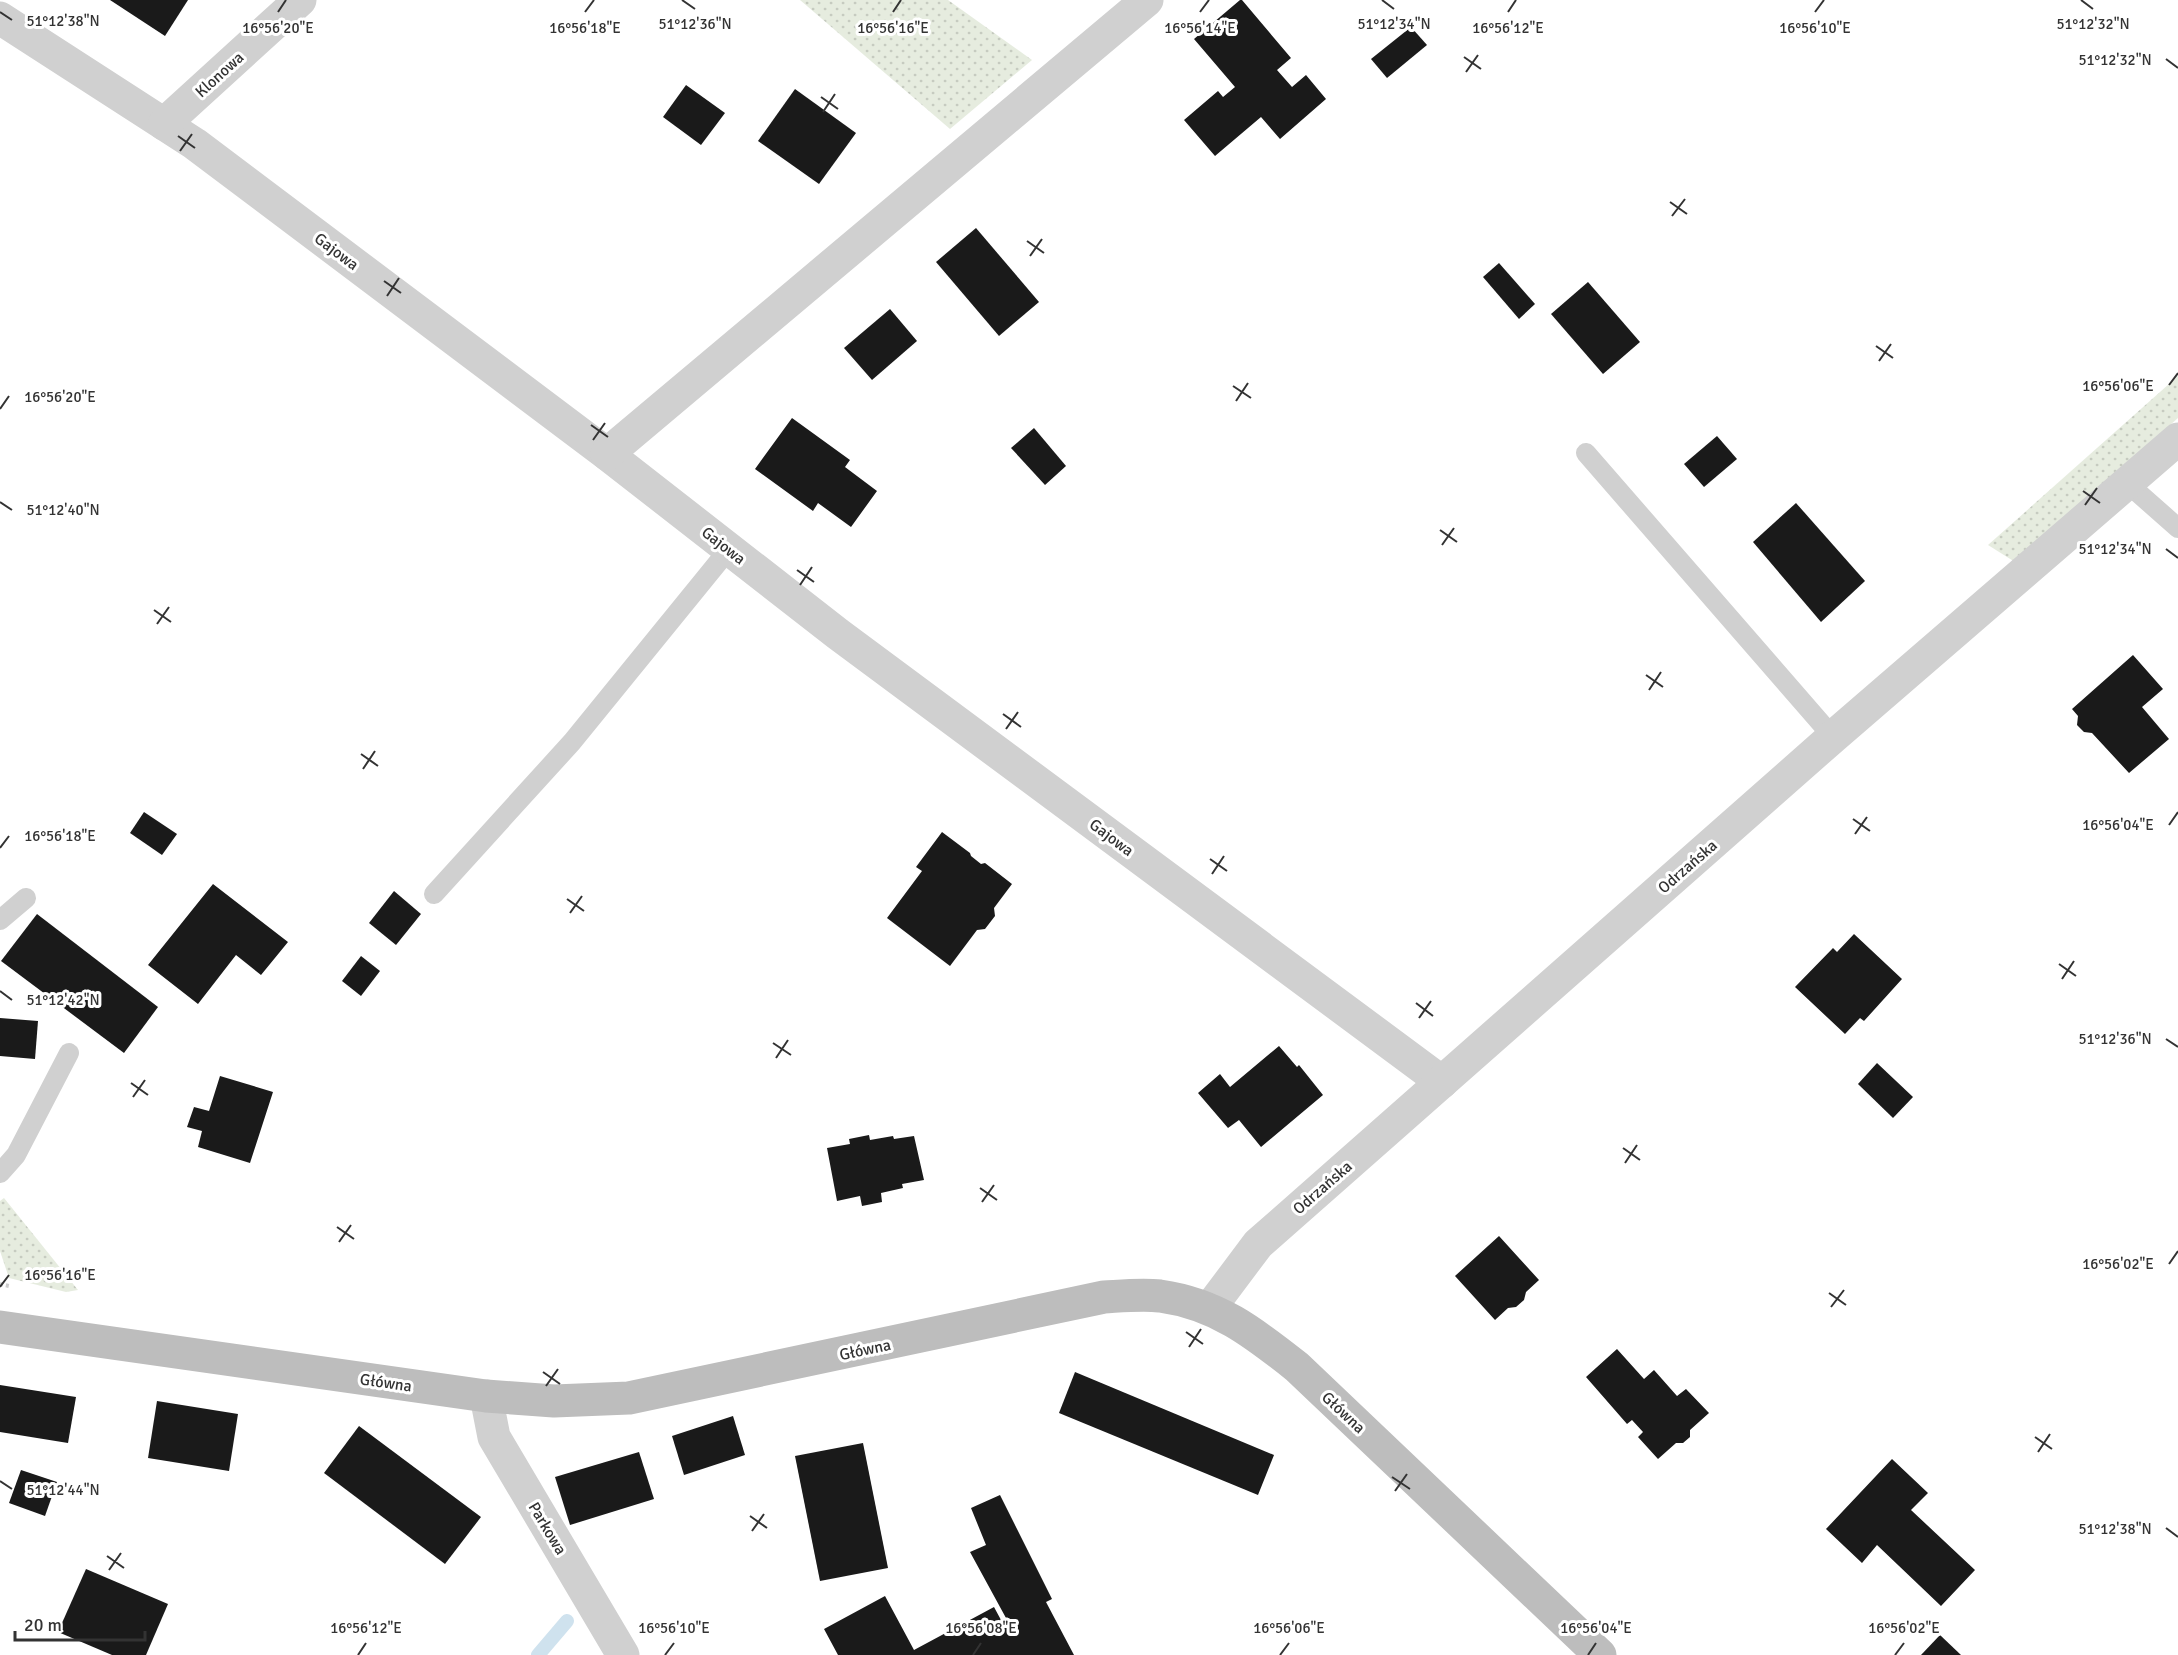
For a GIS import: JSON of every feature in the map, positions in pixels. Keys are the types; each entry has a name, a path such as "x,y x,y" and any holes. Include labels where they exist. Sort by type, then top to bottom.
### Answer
{"street":[{"name":"Klonowa","path":"164,124 300,0"},
{"path":"607,454 1147,0"},
{"name":"Gajowa","path":"0,18 195,144 607,454 838,634 1442,1082"},
{"name":"Odrzańska","path":"1210,1308 1258,1244 1833,737 2178,439"},
{"name":"Główna","path":"0,1327 486,1396 554,1401 629,1398 1104,1297 1159,1296 1210,1308 1257,1335 1297,1367 1600,1655"},
{"name":"Parkowa","path":"486,1396 494,1437 623,1655"}],"lane":[{"path":"1586,453 1833,737"},
{"path":"2127,483 2178,528"},
{"path":"434,894 572,741 729,549"},
{"path":"0,920 26,898"},
{"path":"0,1173 16,1155 69,1053"}],"path":[{"path":"0,1284 11,1287"}],"shaded area":[{"path":"800,0 948,0 1032,60 950,129"},
{"path":"2178,376 2178,418 2015,562 1988,545"},
{"path":"4,1198 78,1290 66,1292 9,1278 0,1251 0,1201"}],"building":[{"path":"110,0 188,0 165,36"},
{"path":"1240,0 1291,58 1277,70 1292,87 1306,75 1326,99 1280,139 1261,117 1215,156 1184,120 1218,91 1223,97 1235,87 1194,39"},
{"path":"1411,27 1427,45 1387,78 1371,59"},
{"path":"686,85 725,113 701,145 663,117"},
{"path":"795,89 856,133 819,184 758,141"},
{"path":"976,228 1039,302 999,336 936,262"},
{"path":"1499,263 1535,304 1519,319 1483,277"},
{"path":"1588,282 1640,342 1603,374 1551,314"},
{"path":"890,309 917,341 872,380 844,348"},
{"path":"792,418 850,460 845,467 877,491 851,527 818,503 813,511 755,469"},
{"path":"1034,428 1066,466 1045,485 1011,448"},
{"path":"1717,436 1737,459 1704,487 1684,464"},
{"path":"1796,503 1865,581 1821,622 1753,542"},
{"path":"2133,655 2163,689 2142,707 2169,739 2129,773 2092,733 2084,732 2077,725 2078,716 2072,709"},
{"path":"144,812 177,834 162,855 130,833"},
{"path":"942,832 981,864 985,863 1012,884 994,908 995,916 985,929 977,930 950,966 887,918 922,871 916,867"},
{"path":"213,884 288,942 261,975 236,955 198,1004 148,965"},
{"path":"394,891 421,914 396,945 369,923"},
{"path":"37,914 158,1007 124,1053 1,961"},
{"path":"1854,934 1902,979 1864,1021 1860,1018 1845,1034 1795,987 1833,948 1837,952"},
{"path":"361,956 380,971 361,996 342,981"},
{"path":"0,1018 38,1021 35,1059 0,1056"},
{"path":"1279,1046 1297,1067 1299,1065 1323,1095 1261,1147 1239,1120 1228,1128 1198,1093 1220,1074 1230,1087"},
{"path":"1877,1063 1913,1097 1893,1118 1858,1084"},
{"path":"220,1076 273,1092 250,1163 198,1147 202,1131 187,1127 194,1107 209,1111"},
{"path":"869,1135 870,1140 893,1136 894,1139 914,1136 924,1180 902,1184 903,1188 881,1193 882,1202 862,1206 860,1196 837,1201 827,1148 850,1144 849,1139"},
{"path":"1499,1236 1539,1280 1526,1292 1524,1300 1516,1307 1508,1308 1495,1320 1455,1276"},
{"path":"1617,1349 1644,1379 1654,1370 1677,1396 1686,1389 1709,1413 1690,1430 1690,1437 1683,1443 1676,1443 1658,1459 1638,1437 1643,1432 1632,1420 1627,1424 1586,1377"},
{"path":"1075,1372 1274,1455 1258,1495 1059,1413"},
{"path":"0,1385 76,1397 68,1443 0,1432"},
{"path":"157,1401 238,1414 229,1471 148,1458"},
{"path":"733,1416 745,1455 684,1475 672,1436"},
{"path":"359,1426 481,1517 445,1564 324,1473"},
{"path":"863,1443 888,1568 820,1581 795,1456"},
{"path":"639,1452 654,1499 570,1525 555,1477"},
{"path":"1892,1459 1928,1493 1911,1510 1975,1570 1941,1606 1877,1545 1862,1563 1826,1529"},
{"path":"21,1470 57,1482 45,1516 9,1503"},
{"path":"1000,1495 1052,1599 1046,1602 1074,1655 838,1655 824,1629 885,1596 914,1650 994,1607 1001,1620 1006,1618 970,1552 986,1545 971,1508"},
{"path":"86,1569 168,1604 146,1655 112,1655 58,1632"},
{"path":"1940,1635 1961,1655 1921,1655"}],"waterway":[{"path":"538,1655 567,1621"}]}
